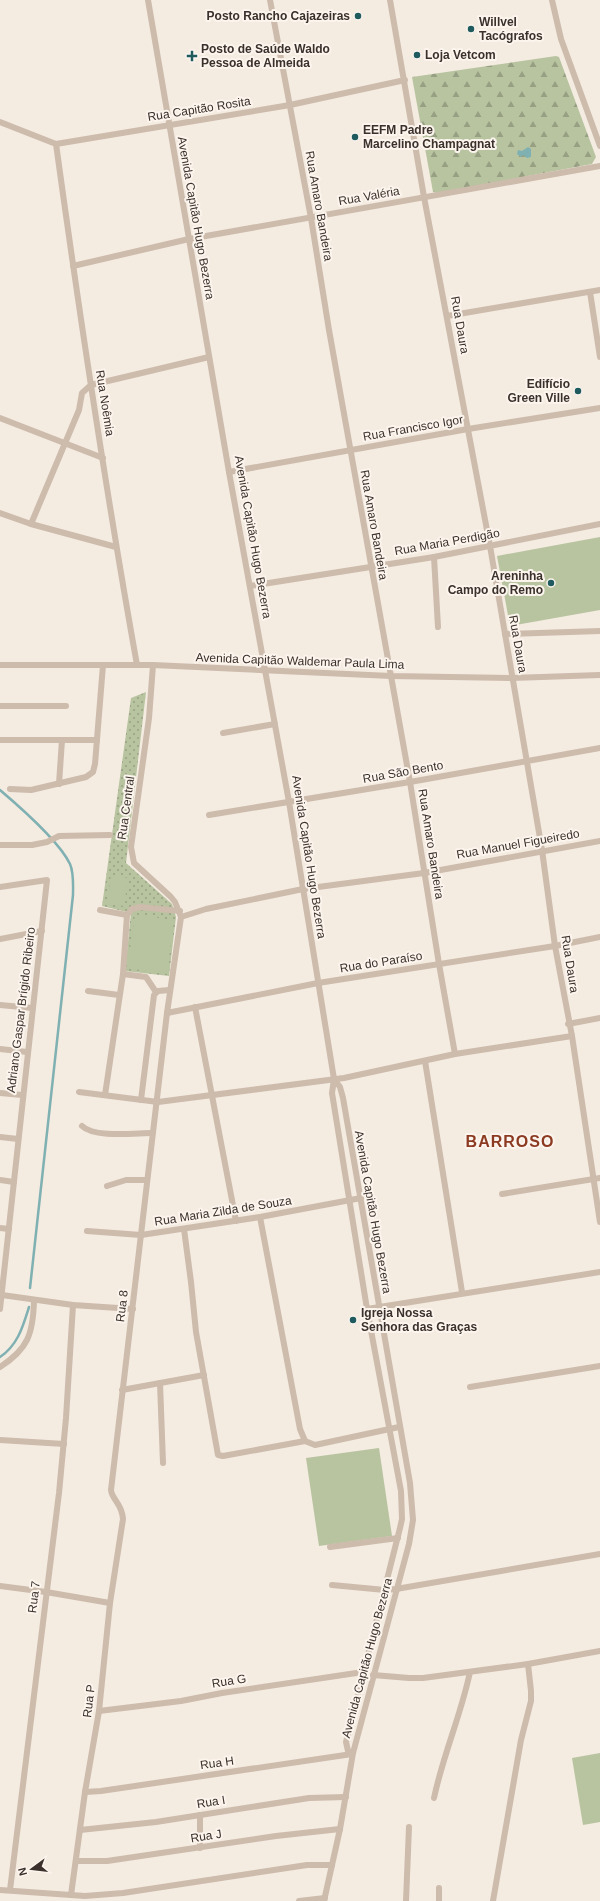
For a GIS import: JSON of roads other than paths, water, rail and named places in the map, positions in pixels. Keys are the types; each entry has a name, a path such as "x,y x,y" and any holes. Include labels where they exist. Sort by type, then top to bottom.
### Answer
{"street":[{"name":"Avenida Capitão Hugo Bezerra","path":"148,0 229,472 289,802 334,1079 332,1093 349,1200 388,1428 401,1491 402,1519 398,1538 346,1742 348,1752 354,1754 373,1675 409,1544 413,1520 410,1483 378,1307 361,1198 340,1087 334,1079"},
{"name":"Rua Amaro Bandeira","path":"270,0 311,218 328,330 410,782 455,1054"},
{"name":"Rua Daura","path":"390,0 424,197 490,546 542,850 555,946 568,1024 572,1036 600,1222"},
{"path":"552,0 561,39 600,146"},
{"name":"Rua Capitão Rosita","path":"56,144 290,105 405,80"},
{"path":"0,122 56,144"},
{"name":"Rua Noêmia","path":"56,144 116,547 137,665"},
{"name":"Rua Valéria","path":"73,266 189,239 600,166"},
{"path":"447,316 600,290"},
{"path":"590,292 600,357"},
{"path":"31,524 79,410 82,393 91,385 209,357"},
{"name":"Rua Francisco Igor","path":"229,472 468,429 600,408"},
{"path":"0,418 103,458"},
{"path":"0,513 31,524 116,547"},
{"name":"Rua Maria Perdigão","path":"250,586 434,557 600,524"},
{"path":"434,557 438,627"},
{"path":"505,634 600,631"},
{"name":"Avenida Capitão Waldemar Paula Lima","path":"0,665 153,665 391,676 512,678 600,675"},
{"path":"10,789 31,790 86,777 93,772 95,764 103,665"},
{"name":"Rua Central","path":"153,665 150,711 132,852 134,863 171,897 180,914"},
{"path":"0,706 66,706"},
{"path":"223,733 275,724"},
{"path":"0,740 97,740"},
{"path":"59,784 62,740"},
{"name":"Rua São Bento","path":"209,815 410,782 526,760 600,748"},
{"path":"0,845 32,845 51,840 89,834 110,835"},
{"name":"Rua Manuel Figueiredo","path":"180,914 303,889 424,872 600,841"},
{"name":"Adriano Gaspar Brígido Ribeiro","path":"0,887 47,880 22,1095 9,1229 2,1275 0,1309"},
{"path":"105,1095 122,974 128,915 132,909 140,907 180,914 167,1013 158,1102"},
{"path":"100,910 128,915"},
{"path":"0,939 42,931"},
{"name":"Rua do Paraíso","path":"167,1013 318,983 555,946 600,937"},
{"path":"122,974 146,977 156,992 153,1003 141,1100"},
{"path":"156,992 170,990"},
{"path":"88,991 119,995"},
{"path":"0,1005 32,1008"},
{"path":"194,1007 236,1220"},
{"path":"568,1024 600,1018"},
{"path":"79,1092 158,1102 334,1079 455,1054 572,1036"},
{"path":"0,1049 27,1052"},
{"path":"425,1061 462,1292"},
{"path":"0,1093 22,1095"},
{"name":"Rua 8","path":"121,1509 112,1495 111,1490 133,1309 152,1133 158,1102"},
{"path":"82,1126 89,1131 98,1133 152,1133"},
{"path":"0,1137 18,1139"},
{"path":"502,1194 600,1178"},
{"path":"0,1180 14,1182"},
{"path":"107,1186 126,1180 147,1180"},
{"name":"Rua Maria Zilda de Souza","path":"87,1231 141,1235 260,1217 361,1198"},
{"path":"260,1217 300,1429 305,1441"},
{"path":"0,1228 9,1229"},
{"path":"184,1229 196,1332 220,1456 305,1441 315,1445 388,1428 399,1427"},
{"path":"367,1309 462,1292 600,1272"},
{"path":"2,1295 34,1301 133,1309"},
{"path":"0,1367 17,1356 26,1344 30,1332 34,1301"},
{"name":"Rua 7","path":"10,1890 64,1444 73,1305"},
{"path":"470,1387 600,1366"},
{"path":"122,1390 204,1375"},
{"path":"160,1383 164,1463"},
{"path":"0,1440 64,1444"},
{"name":"Rua P","path":"71,1895 84,1792 99,1711 110,1604 122,1519 121,1509"},
{"path":"330,1547 398,1538"},
{"path":"332,1585 385,1590 396,1589 600,1554"},
{"path":"0,1586 46,1592 110,1604"},
{"path":"373,1675 409,1678 470,1672 528,1664 600,1651"},
{"path":"493,1901 521,1740 531,1701 532,1691 528,1664"},
{"name":"Rua G","path":"99,1711 173,1703 222,1692 363,1672"},
{"path":"434,1798 438,1776 464,1699 470,1672"},
{"path":"299,1901 324,1899 340,1829 354,1754"},
{"name":"Rua H","path":"84,1792 101,1791 354,1754"},
{"name":"Rua I","path":"80,1830 156,1822 309,1798 346,1797"},
{"path":"200,1815 200,1848"},
{"path":"406,1901 409,1827"},
{"name":"Rua J","path":"76,1861 90,1863 107,1861 276,1836 340,1829"},
{"path":"0,1890 10,1890 62,1898 71,1895 85,1896 123,1893 300,1866 332,1865"},
{"path":"439,1888 439,1901"}],"water":[{"path":"528,147 531,149 531,157 527,158 523,155 521,157 517,154 518,150 522,151"}],"waterway":[{"path":"0,790 57,845 70,864 73,880 73,895 30,1288"},
{"path":"0,1357 16,1341 29,1307"}],"place":[{"name":"Posto Rancho Cajazeiras","path":"358,16"},
{"name":"Willvel Tacógrafos","path":"471,29"},
{"name":"Loja Vetcom","path":"417,55"},
{"name":"Posto de Saúde Waldo Pessoa de Almeida","path":"192,56"},
{"name":"EEFM Padre Marcelino Champagnat","path":"355,137"},
{"name":"Edifício Green Ville","path":"578,391"},
{"name":"Areninha Campo do Remo","path":"551,583"},
{"name":"Igreja Nossa Senhora das Graças","path":"353,1320"}],"district":[{"name":"BARROSO","path":"510,1141"}]}
